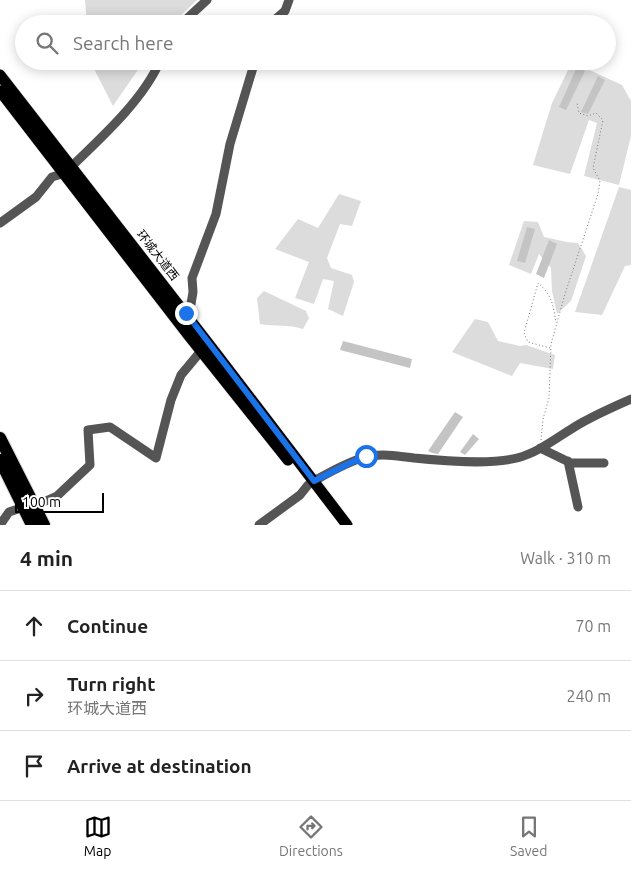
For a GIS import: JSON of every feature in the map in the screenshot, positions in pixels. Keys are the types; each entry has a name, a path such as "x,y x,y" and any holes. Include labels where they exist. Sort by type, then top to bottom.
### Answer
{"highway":[{"path":"0,438 44,525"},
{"path":"0,460 32,525"}],"main road":[{"name":"环城大道西","path":"0,75 201,351 347,525"},
{"name":"环城大道西","path":"0,91 186,313 311,483 339,525"}],"street":[{"path":"191,15 208,0"},
{"path":"280,15 285,11 289,0"},
{"path":"0,223 36,197 52,176 68,170 115,125 156,70"},
{"path":"186,313 192,304 192,278 216,214 230,144 252,70"},
{"path":"39,504 57,496 90,465 88,430 110,427 156,458 171,400 181,375 201,351"},
{"path":"259,525 300,495 311,483 366,456 388,455 431,459 499,461 517,458 540,448 583,422 631,399"},
{"path":"540,448 568,461 604,463"},
{"path":"568,461 578,507"},
{"path":"0,525 9,512 18,509"}],"path":[{"path":"540,448 543,419 549,398 551,348 556,325 598,194 600,181 593,168 603,120 596,113 588,116 579,113 577,103"},
{"path":"551,348 528,342 524,333 538,283 548,292 553,306 556,325"}],"shaded area":[{"path":"85,0 197,0 181,15 86,15"},
{"path":"95,70 138,70 113,106"},
{"path":"568,70 589,70 622,85 631,101 631,136 619,185 584,176 597,123 589,120 570,174 533,165 552,103"},
{"path":"619,187 631,190 631,265 625,266 602,315 575,312"},
{"path":"339,194 361,201 352,226 340,224 327,258 331,268 352,275 354,282 343,316 328,309 334,281 323,279 314,304 295,298 309,262 275,249 298,219 318,228"},
{"path":"524,221 538,222 544,237 578,243 586,256 571,301 557,314 552,291 551,268 539,254 531,274 509,265"},
{"path":"264,291 306,311 309,318 303,329 260,324 257,298"},
{"path":"475,319 488,322 498,341 520,346 526,345 555,355 553,369 520,363 512,376 452,352"}],"building":[{"path":"576,70 585,71 566,110 559,107"},
{"path":"598,76 605,80 588,114 581,112"},
{"path":"527,227 535,229 525,263 517,261"},
{"path":"549,240 557,244 544,278 536,274"},
{"path":"343,341 412,359 410,368 340,350"},
{"path":"455,412 463,417 438,454 428,451"},
{"path":"473,434 479,439 465,455 460,452"}],"route":[{"path":"186,313 314,481 366,456"}]}
